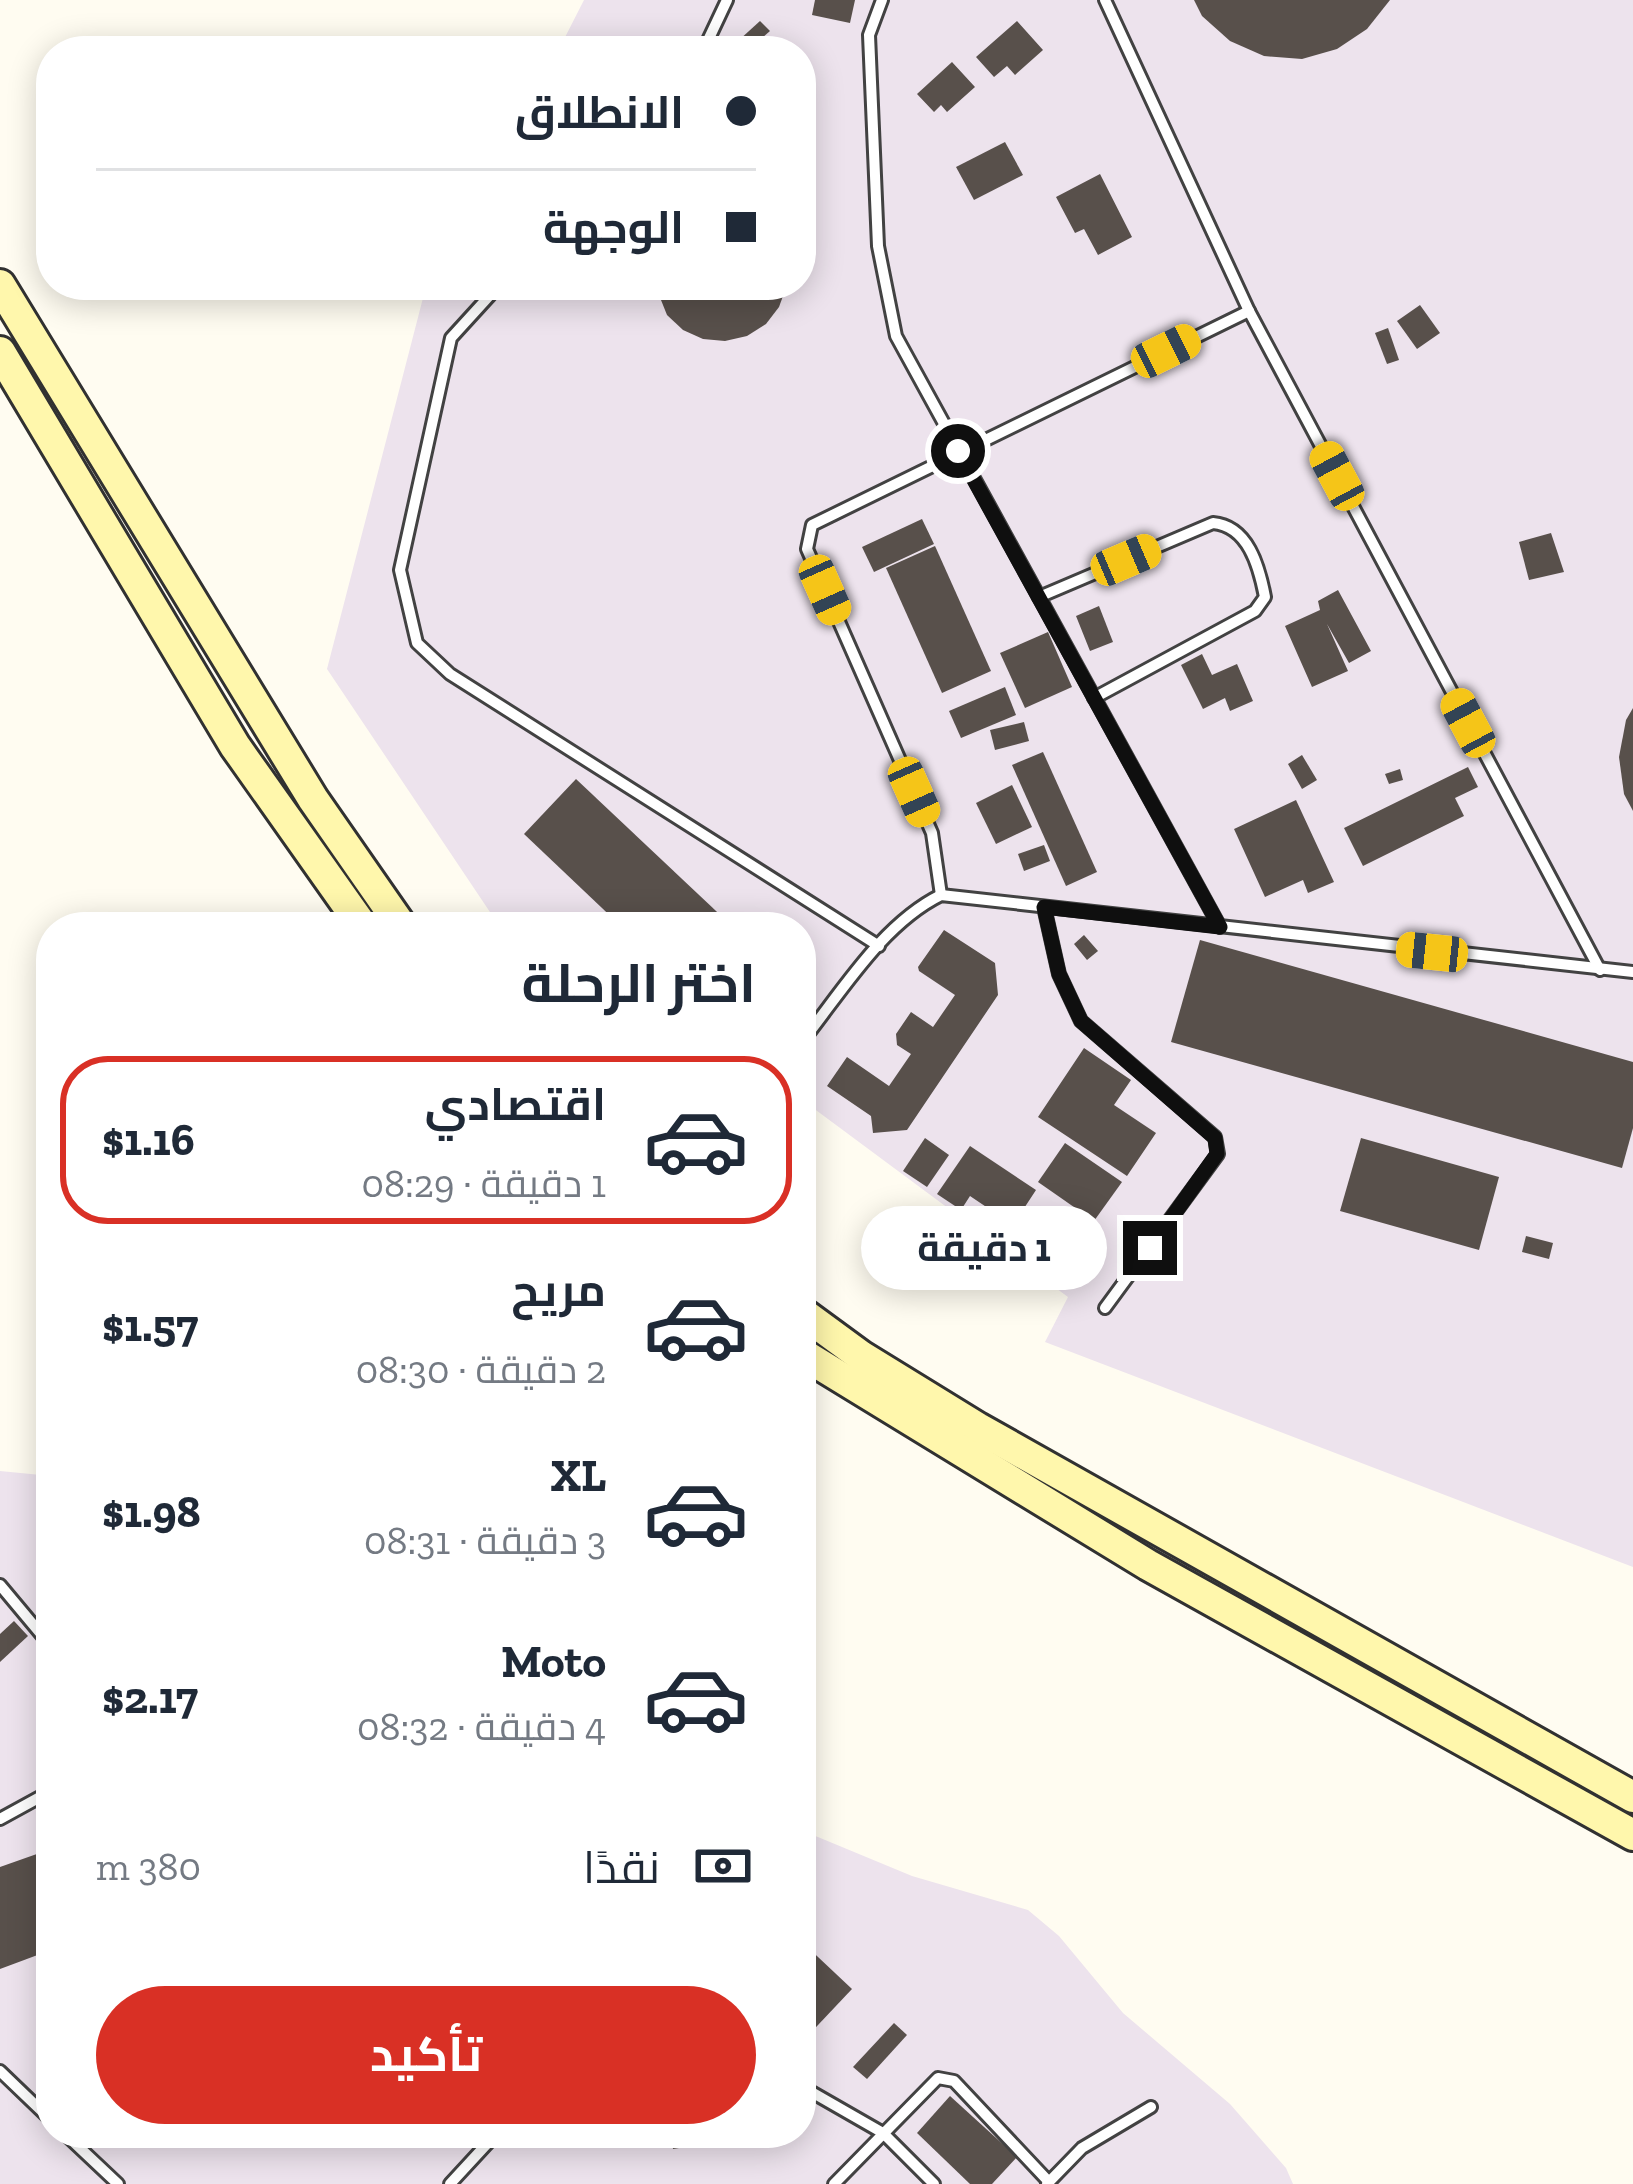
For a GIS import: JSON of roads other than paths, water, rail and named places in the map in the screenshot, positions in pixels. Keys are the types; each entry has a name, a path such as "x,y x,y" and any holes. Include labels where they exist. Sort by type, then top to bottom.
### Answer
{"main road":[{"path":"0,284 313,799 392,912"},
{"path":"0,352 236,746 352,912"},
{"path":"816,1323 939,1404 1166,1537 1633,1797"},
{"path":"816,1362 1148,1565 1633,1835"},
{"path":"1148,1565 1166,1537"}],"lane":[{"path":"710,36 727,0"},
{"path":"883,0 869,35 878,246 896,337 1220,927"},
{"path":"1105,0 1249,311 1600,970"},
{"path":"485,300 451,338 400,570 417,644 450,674 879,946"},
{"path":"941,895 932,833 807,549 812,525 1249,311"},
{"path":"1039,596 1213,523 1230,525 1243,536 1265,597 1255,610 1094,698"},
{"path":"816,1024 879,946 923,904 941,895 1633,973"},
{"path":"1044,907 1059,974 1081,1021 1215,1138 1217,1154 1105,1308"},
{"path":"0,1585 36,1628"},
{"path":"0,1819 36,1799"},
{"path":"0,2072 36,2106"},
{"path":"834,2184 938,2078 954,2081 1048,2183 1082,2148 1150,2107"},
{"path":"816,2095 883,2133 934,2184"},
{"path":"80,2148 118,2184"},
{"path":"450,2184 483,2148"}]}
